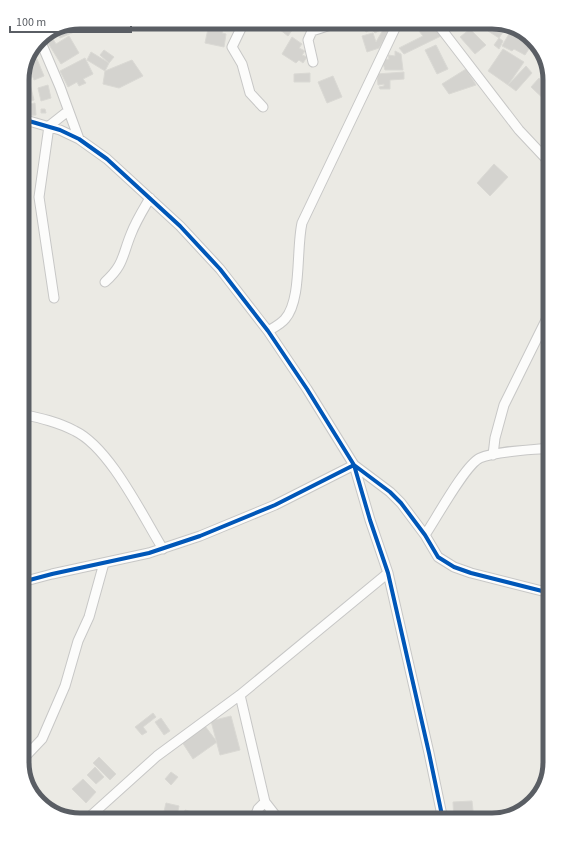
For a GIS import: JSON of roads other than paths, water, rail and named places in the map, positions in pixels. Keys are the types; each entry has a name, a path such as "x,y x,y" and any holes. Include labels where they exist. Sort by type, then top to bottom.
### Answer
{"street":[{"path":"241,29 232,48 242,64 250,93 263,107"},
{"path":"313,62 308,40 312,31 318,29"},
{"path":"268,331 285,320 291,311 295,298 299,237 302,223 395,29"},
{"path":"441,29 519,130 543,156"},
{"path":"43,46 60,87 79,139"},
{"path":"54,298 40,197 49,126 68,112"},
{"path":"29,121 49,126 79,139 107,159 180,226 220,269 268,331 307,389 354,465 370,520 388,573 442,813"},
{"path":"105,282 116,273 122,262 131,235 150,198"},
{"path":"493,455 495,438 504,405 543,326"},
{"path":"29,416 52,421 76,431 102,453 162,548"},
{"path":"425,535 469,467 480,458 543,449"},
{"path":"354,465 390,492 401,503 425,535 438,557 454,567 471,573 543,591"},
{"path":"29,580 104,563 162,548 200,536 275,505 354,465"},
{"path":"29,753 42,739 65,686 78,641 89,616 104,563"},
{"path":"94,813 157,756 240,695 388,573"},
{"path":"240,695 265,802 274,813"},
{"path":"257,813 258,809 265,802"}]}
